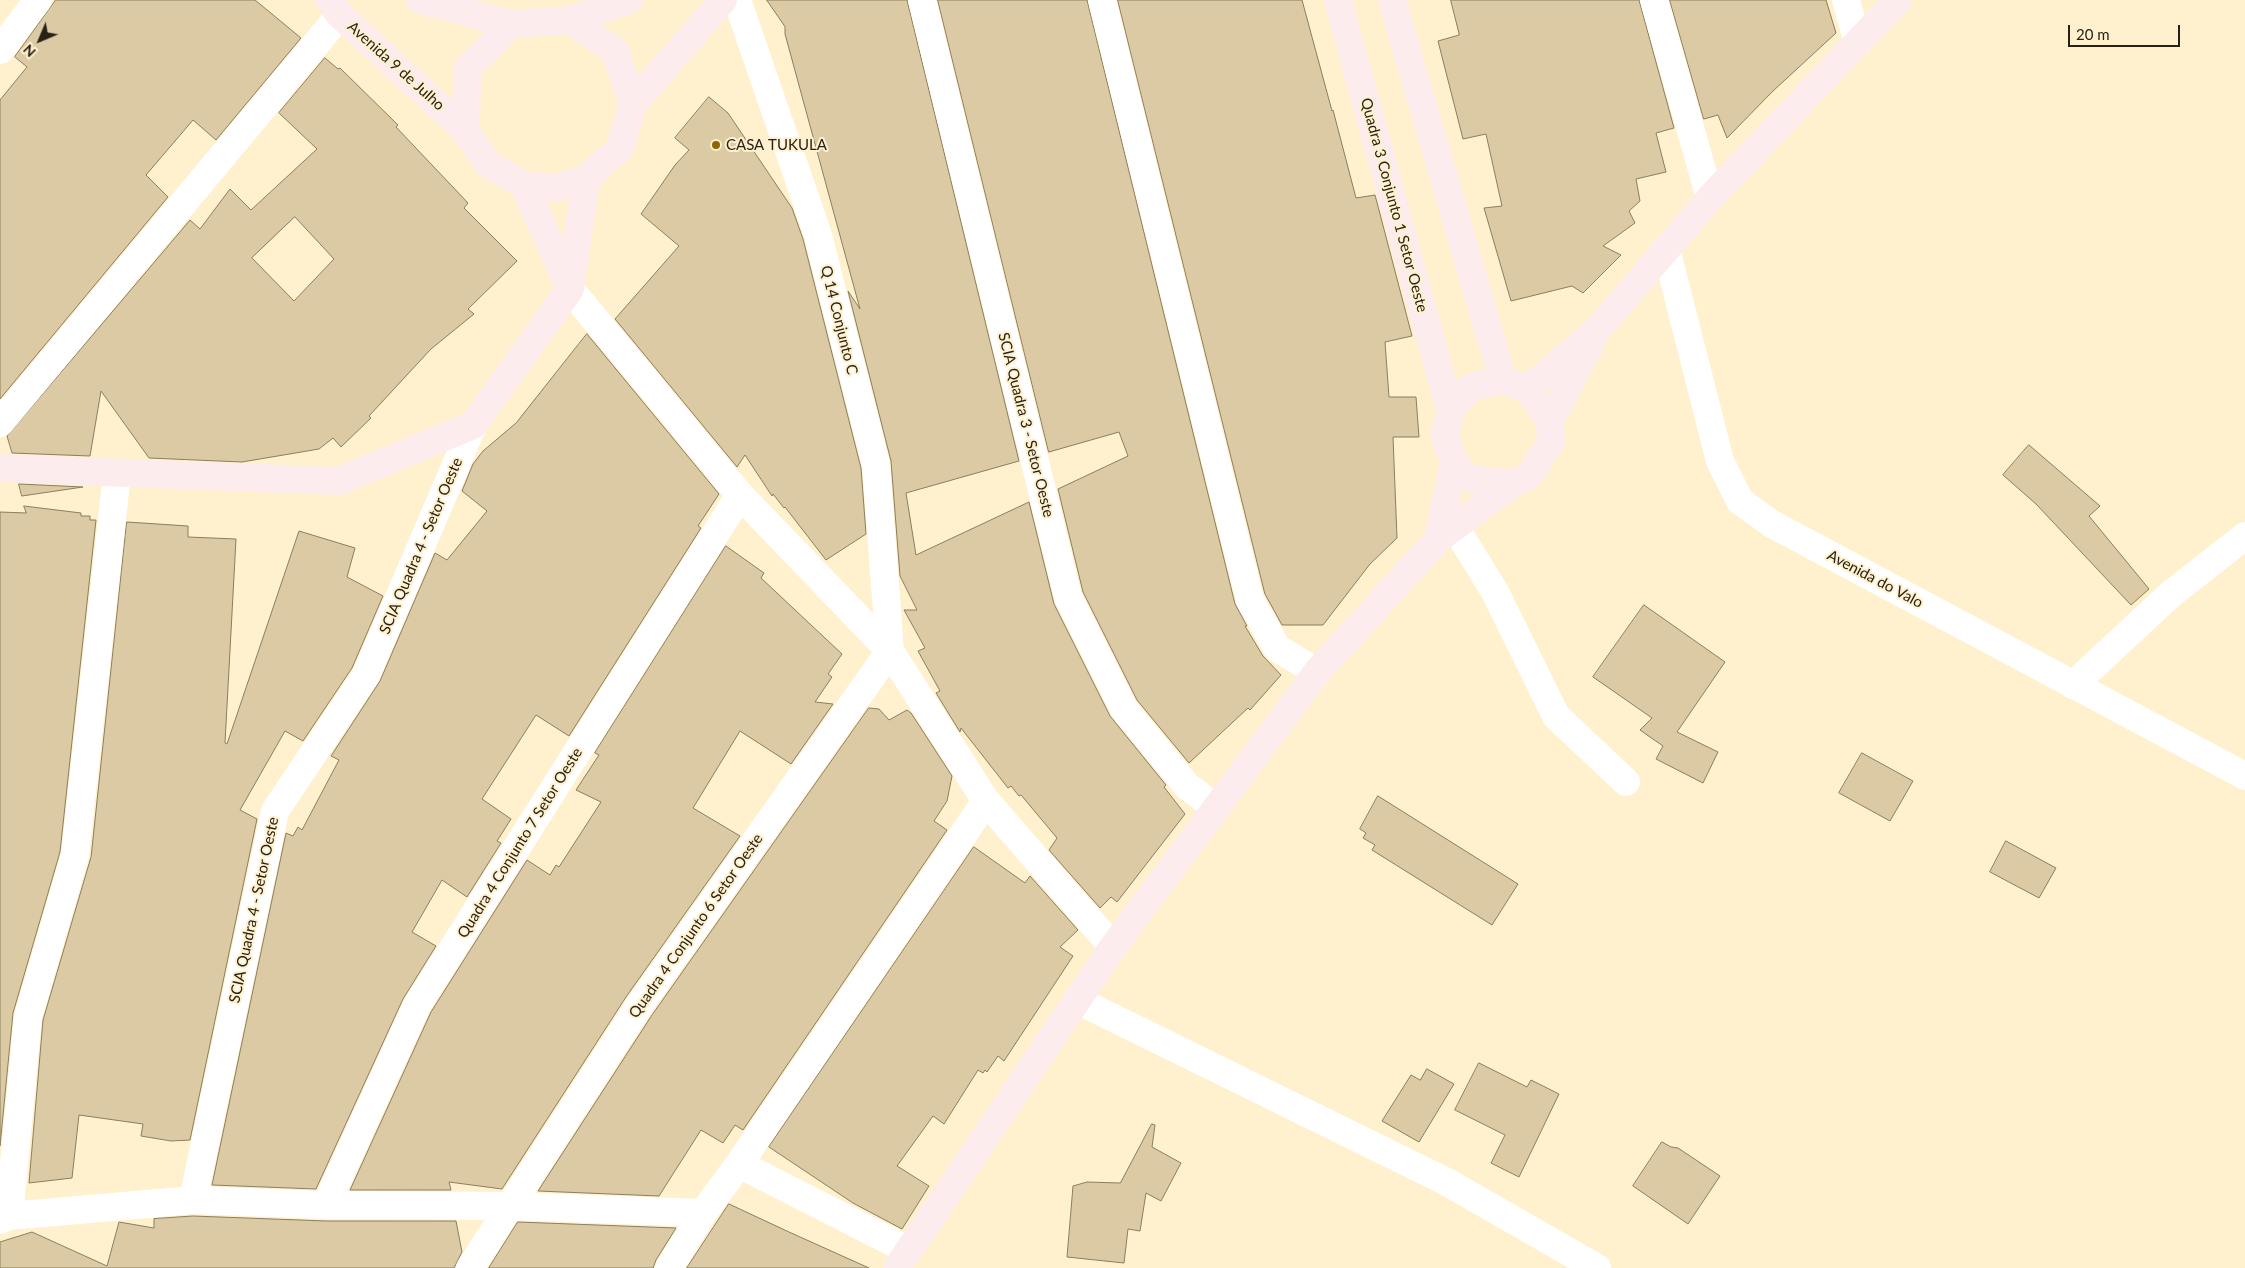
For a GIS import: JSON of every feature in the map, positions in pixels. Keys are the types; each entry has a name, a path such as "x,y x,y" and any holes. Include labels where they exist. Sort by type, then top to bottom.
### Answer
{"street":[{"path":"0,50 38,0"},
{"path":"420,0 511,24 570,20 628,0"},
{"path":"511,24 468,68 465,130 488,164 524,185 556,188 586,179 620,148 633,104 723,0"},
{"name":"Q 14 Conjunto C","path":"737,0 818,235 876,465 890,651"},
{"name":"SCIA Quadra 3 - Setor Oeste","path":"922,0 1068,597 1124,709 1187,786 1215,807"},
{"path":"1102,0 1250,600 1277,648 1317,672"},
{"name":"Quadra 3 Conjunto 1 Setor Oeste","path":"1338,0 1450,410"},
{"path":"1392,0 1503,380"},
{"path":"1654,0 1710,198"},
{"path":"1846,0 1858,43"},
{"path":"1528,389 1599,328 1710,198 1898,0"},
{"path":"0,423 334,8"},
{"name":"Avenida 9 de Julho","path":"334,8 465,130"},
{"path":"570,20 615,52 633,104"},
{"path":"0,468 117,474 339,481 473,425 570,289 586,179"},
{"path":"524,185 570,289 740,494 890,651 986,801 1113,947"},
{"name":"Avenida do Valo","path":"1666,250 1720,461 1740,501 1772,524 2245,776"},
{"path":"739,1164 902,1259 1113,947 1317,672 1446,533 1512,484 1530,475 1551,442 1550,421 1599,328"},
{"path":"1512,484 1467,478 1454,461 1445,437 1450,410 1471,387 1503,380 1528,389 1550,421"},
{"name":"SCIA Quadra 4 - Setor Oeste","path":"192,1200 275,811 366,674 473,425"},
{"path":"1454,461 1446,533 1495,592 1556,716 1626,782"},
{"path":"117,474 75,855 28,1017 5,1218 192,1200 326,1205 510,1206 703,1213"},
{"name":"Quadra 4 Conjunto 7 Setor Oeste","path":"326,1205 417,1005 740,494"},
{"path":"2073,685 2171,594 2245,536"},
{"name":"Quadra 4 Conjunto 6 Setor Oeste","path":"470,1268 640,1006 890,651"},
{"path":"669,1268 703,1213 739,1164 986,801"},
{"path":"1077,1000 1447,1182 1598,1268"}],"building":[{"path":"56,0 255,0 301,38 216,140 193,120 146,175 168,197 0,399 0,100 27,67 15,57"},
{"path":"767,0 907,0 1019,461 906,493 916,555 1029,502 1054,604 1110,716 1166,785 1164,787 1185,814 1117,902 1111,897 1100,908 1049,850 1057,838 1021,795 1019,796 1011,786 1008,788 961,728 960,732 936,693 940,691 918,651 925,648 904,610 917,610 900,576 891,461 848,291 860,309 785,34 785,27"},
{"path":"938,0 1087,0 1235,604 1247,626 1245,626 1263,656 1281,675 1250,710 1248,708 1189,763 1137,700 1083,592 1058,489 1128,456 1119,432 1049,452"},
{"path":"1118,0 1302,0 1356,198 1375,195 1412,336 1385,342 1389,397 1416,397 1419,437 1393,437 1397,538 1370,564 1323,625 1282,625 1265,594"},
{"path":"1451,0 1639,0 1674,128 1656,133 1666,172 1636,179 1640,201 1629,211 1635,223 1603,246 1621,255 1583,293 1572,286 1511,301 1484,208 1502,206 1486,134 1463,139 1438,41 1459,35"},
{"path":"1670,0 1826,0 1836,33 1773,91 1727,138 1718,115 1704,119"},
{"path":"325,58 338,69 340,68 398,125 396,127 468,203 464,208 517,261 468,309 474,314 431,349 369,416 371,418 341,447 333,438 319,449 242,462 149,458 101,391 90,456 12,453 7,436 190,220 200,229 230,189 251,210 317,149 279,113","holes":["295,217 334,259 294,301 252,258"]},
{"path":"709,97 728,113 792,208 803,239 861,468 866,534 826,560 785,507 773,494 772,496 745,455 737,467 615,319 679,246 641,214 675,165 689,150 675,138"},
{"path":"587,334 719,494 698,526 701,528 569,736 536,715 482,799 511,819 497,841 501,843 467,897 442,880 412,932 436,946 403,999 316,1189 212,1185 286,833 293,836 298,827 302,830 339,760 331,756 380,681 435,553 447,560 487,511 462,491 473,464 483,451 516,423"},
{"path":"2029,445 2100,506 2089,516 2149,589 2131,605 2036,504 2003,475"},
{"path":"19,484 83,487 22,496"},
{"path":"24,506 81,513 81,516 90,516 90,520 96,520 60,852 13,1013 0,1146 0,512 26,513"},
{"path":"127,522 188,526 188,537 236,539 225,743 227,744 299,531 355,548 347,577 383,596 352,668 303,741 285,731 240,810 257,819 190,1140 171,1141 141,1136 143,1124 79,1115 72,1178 29,1183 43,1020 91,857"},
{"path":"726,546 764,573 761,578 842,654 828,674 832,677 815,702 833,704 791,764 740,731 693,808 740,836 626,997 502,1189 449,1182 451,1190 350,1190 431,1012 527,860 550,875 556,865 559,867 601,802 576,790 599,755 595,753"},
{"path":"1644,605 1725,662 1677,732 1718,752 1703,783 1656,759 1663,746 1640,730 1652,718 1593,677"},
{"path":"869,708 879,709 889,720 907,710 911,713 952,776 947,801 934,821 947,830 743,1130 735,1125 723,1143 701,1130 659,1196 538,1191 652,1015"},
{"path":"1862,753 1913,781 1890,821 1839,793"},
{"path":"1378,796 1518,884 1492,925 1372,850 1375,845 1363,838 1366,833 1360,829"},
{"path":"2006,841 2056,868 2039,898 1990,872"},
{"path":"974,847 1025,883 1030,876 1078,930 1060,947 1073,956 1004,1061 998,1056 987,1072 985,1070 983,1073 978,1070 944,1124 933,1116 897,1166 929,1186 902,1229 853,1203 769,1147"},
{"path":"1479,1063 1527,1087 1531,1080 1559,1094 1519,1177 1491,1163 1505,1135 1455,1110"},
{"path":"1427,1069 1454,1084 1419,1142 1382,1121 1411,1075 1420,1080"},
{"path":"1152,1124 1155,1125 1152,1147 1181,1163 1161,1201 1146,1193 1140,1231 1128,1229 1124,1263 1067,1257 1073,1186 1087,1182 1120,1183"},
{"path":"1662,1142 1671,1147 1678,1148 1720,1176 1688,1224 1633,1186"},
{"path":"729,1204 789,1232 869,1268 687,1268"},
{"path":"193,1216 326,1221 456,1221 462,1252 454,1268 0,1268 0,1242 32,1232 107,1266 119,1222 154,1228 154,1219"},
{"path":"518,1222 676,1228 653,1268 489,1268"}],"place":[{"name":"CASA TUKULA","path":"716,145"}]}
